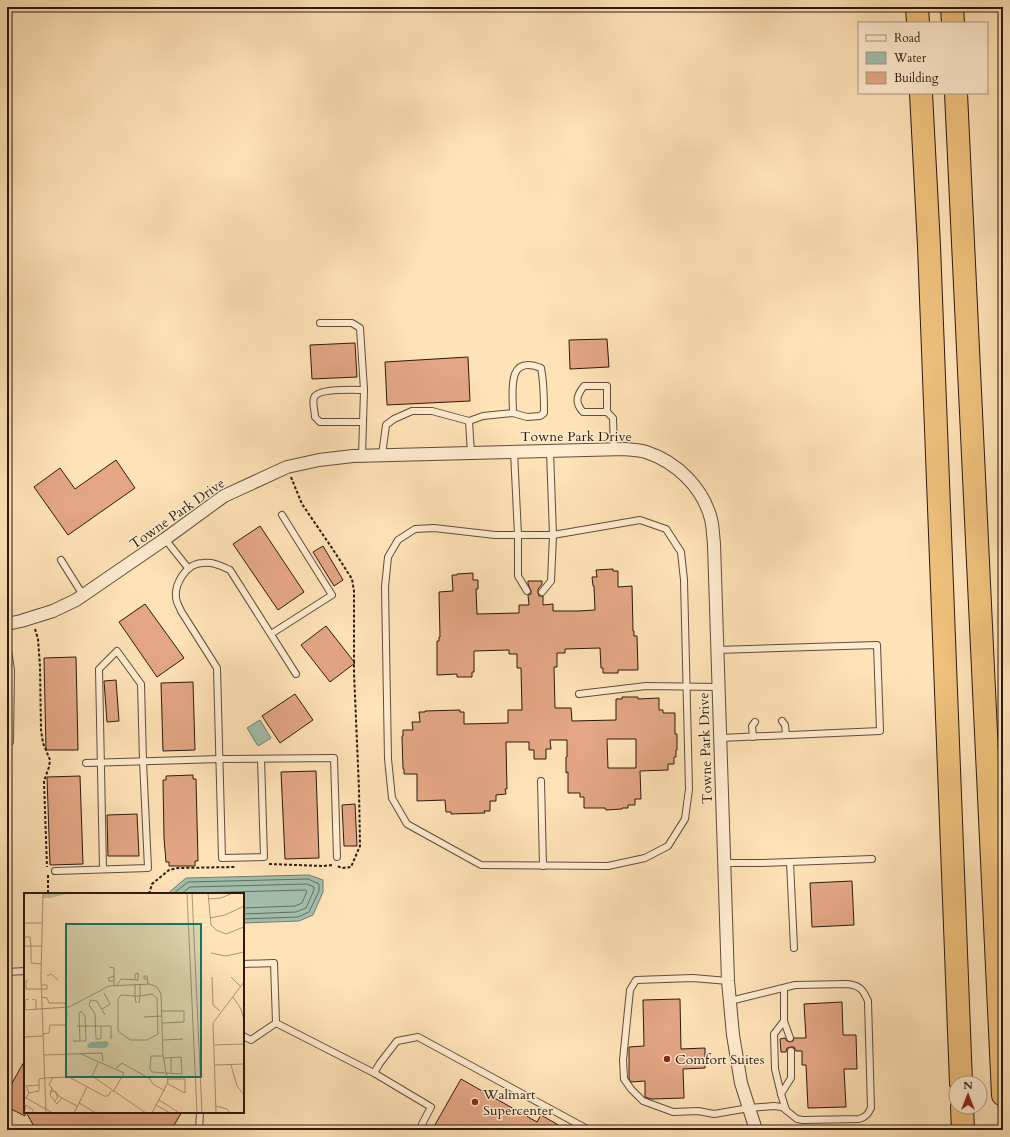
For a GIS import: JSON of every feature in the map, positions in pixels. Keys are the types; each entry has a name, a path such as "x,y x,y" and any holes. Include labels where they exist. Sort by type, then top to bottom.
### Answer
{"highway":[{"path":"917,7 918,22"},
{"path":"952,7 953,22"},
{"path":"921,94 929,246 962,1075"},
{"path":"956,94 1003,1095"}],"street":[{"name":"Towne Park Drive","path":"7,624 53,611 76,600 166,539 224,496 287,467 319,460 362,456 614,449 646,452 665,461 681,472 694,486 704,501 711,519 714,544 728,981 733,1035 741,1083 756,1130"}],"lane":[{"path":"320,323 352,323 360,328 364,390 362,456"},
{"path":"382,455 386,425 394,419 412,411 432,411 469,421 483,416 512,413 527,417 540,416 544,413 544,383 541,368 535,365 523,365 516,370 513,379 512,413"},
{"path":"607,412 607,386 584,386 578,393 578,406 583,412 607,412 613,418 614,449"},
{"path":"363,422 320,422 315,417 314,399 316,394 323,391 364,390"},
{"path":"469,421 471,453"},
{"path":"542,592 551,581 553,535 550,451"},
{"path":"514,452 518,535 518,576 527,591"},
{"path":"270,634 332,595 282,515"},
{"path":"640,520 666,529 681,552 684,580 689,789 685,819 668,846 645,858 608,866 481,865 407,824 392,798 388,759 385,587 388,557 398,540 415,529 434,528 495,535 518,535 553,535 640,520"},
{"path":"166,539 188,568"},
{"path":"61,560 83,595"},
{"path":"261,759 264,857 222,858 217,668 176,601 176,590 181,577 188,568 201,562 216,563 230,570 296,674"},
{"path":"7,644 10,670 10,742 7,746"},
{"path":"717,650 877,645 880,731 720,738"},
{"path":"55,871 148,868 141,684 117,651 99,669 104,869"},
{"path":"579,694 646,686 718,687"},
{"path":"782,721 785,725 786,735"},
{"path":"753,737 752,726 756,722"},
{"path":"86,763 220,759 334,758 337,857"},
{"path":"541,781 543,866"},
{"path":"724,863 872,859"},
{"path":"790,862 794,948"},
{"path":"244,964 274,963 276,1023"},
{"path":"7,972 24,971"},
{"path":"728,981 693,978 636,980 630,990 624,1060 624,1079 631,1089 643,1101 673,1112 698,1111 714,1114 749,1108 774,1106 782,1107 797,1119 803,1120 859,1119 869,1113 871,1108 868,1001 862,989 856,985 848,984 795,985 730,1001"},
{"path":"784,988 784,1021 790,1038"},
{"path":"784,1021 774,1034 776,1069 786,1110"},
{"path":"244,1036 251,1040 276,1023"},
{"path":"276,1023 374,1073 431,1107 419,1130"},
{"path":"374,1073 397,1041 418,1037 589,1130"},
{"path":"781,1094 791,1078 791,1051"},
{"path":"199,1130 200,1113"}],"path":[{"path":"265,864 323,866 335,864 342,868 351,867 360,846 354,673 354,591 352,579 302,504 287,467"},
{"path":"31,618 38,639 41,730 43,743 50,760 44,781 48,893"},
{"path":"149,893 152,884 169,870 178,868 239,867"}],"water":[{"path":"260,720 271,738 258,746 247,728"},
{"path":"309,875 323,880 323,892 313,915 299,921 244,923 244,893 168,893 186,878"}],"building":[{"path":"607,339 609,367 570,369 569,340"},
{"path":"355,343 357,377 312,379 310,345"},
{"path":"468,357 470,401 387,405 385,362"},
{"path":"116,460 135,488 68,535 34,487 60,468 75,489"},
{"path":"260,526 304,592 278,610 233,544"},
{"path":"323,546 343,580 334,586 313,552"},
{"path":"613,569 613,571 618,571 618,587 632,586 633,631 634,636 637,636 638,670 618,670 618,673 603,673 603,668 601,668 600,648 565,649 565,653 557,653 557,667 554,667 555,708 571,708 572,721 616,720 616,699 622,699 622,697 638,697 638,699 659,698 659,710 663,710 663,713 675,713 677,750 676,757 674,757 674,764 668,764 668,770 640,771 641,799 635,799 635,805 628,805 628,808 606,810 605,808 584,808 584,797 580,797 580,793 568,793 568,772 566,773 567,740 550,740 551,749 546,749 546,759 534,759 534,750 529,750 529,742 506,742 506,794 496,795 496,801 490,801 490,811 484,811 485,813 451,814 451,812 446,812 445,800 417,801 417,774 404,774 402,736 403,730 413,730 412,722 420,722 419,712 460,710 460,712 464,712 464,724 508,723 508,710 522,710 521,668 517,668 517,654 509,654 509,650 474,651 474,672 472,672 472,677 457,677 457,674 437,675 437,641 439,641 440,637 439,592 453,591 452,575 473,573 473,580 478,580 478,589 476,589 477,614 519,613 519,605 529,605 528,595 531,594 531,591 528,581 542,581 542,584 538,589 539,596 543,596 543,605 553,604 553,611 578,611 595,610 592,577 597,577 596,570","holes":["607,739 636,739 636,768 608,768"]},
{"path":"145,604 184,658 157,677 119,622"},
{"path":"326,626 355,663 330,682 301,645"},
{"path":"76,657 78,750 46,750 44,658"},
{"path":"116,680 119,721 107,722 104,681"},
{"path":"193,682 195,750 163,751 161,683"},
{"path":"295,694 313,720 280,743 262,716"},
{"path":"316,771 319,858 285,859 281,772"},
{"path":"193,775 193,779 196,779 198,861 195,861 195,866 169,866 169,862 166,862 164,838 163,780 166,780 166,776"},
{"path":"80,776 83,864 50,865 47,777"},
{"path":"355,804 357,846 344,846 342,805"},
{"path":"137,814 139,856 108,856 107,815"},
{"path":"852,881 854,925 812,927 810,883"},
{"name":"Comfort Suites","path":"680,999 681,1049 705,1048 705,1068 683,1069 684,1098 651,1099 645,1097 645,1081 631,1082 629,1079 629,1047 644,1046 643,1000"},
{"path":"842,1002 843,1035 856,1035 857,1069 844,1069 846,1107 808,1108 806,1065 802,1065 802,1051 796,1051 794,1047 791,1047 787,1048 786,1052 781,1052 780,1039 785,1038 790,1042 793,1041 794,1038 806,1038 804,1004"},
{"path":"24,1062 25,1116 7,1107 7,1092"},
{"name":"Walmart Supercenter","path":"461,1079 537,1122 541,1115 567,1130 432,1130"},
{"path":"27,1113 181,1113 171,1130 36,1130"}],"place":[{"name":"Comfort Suites","path":"667,1059"},
{"name":"Walmart Supercenter","path":"475,1102"}]}
